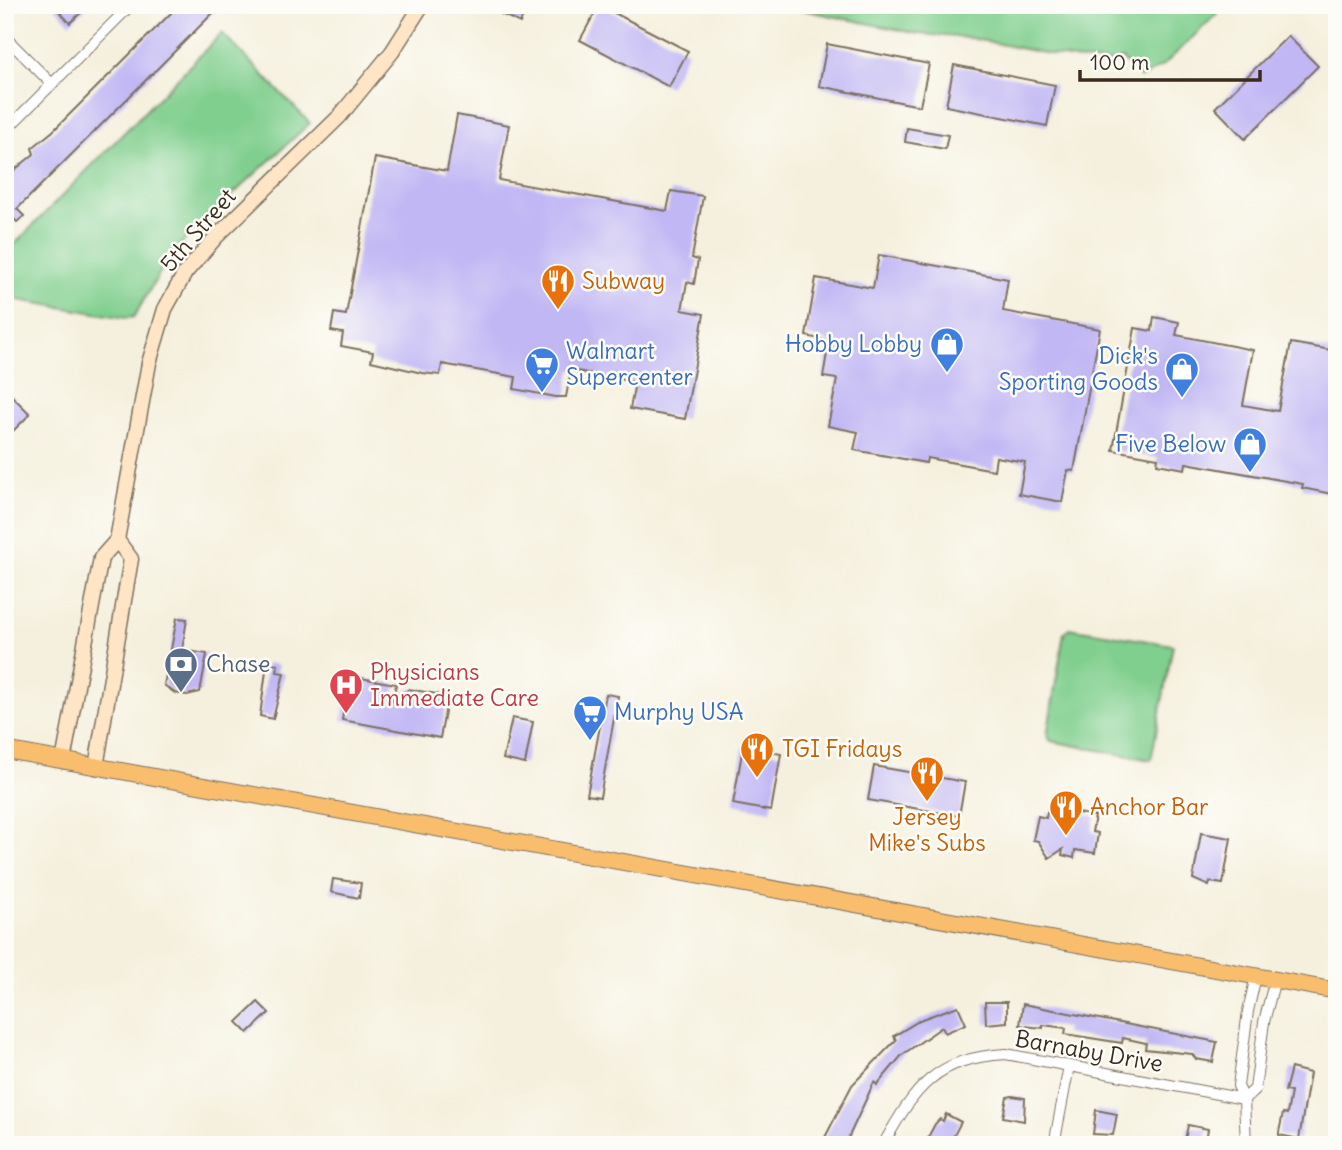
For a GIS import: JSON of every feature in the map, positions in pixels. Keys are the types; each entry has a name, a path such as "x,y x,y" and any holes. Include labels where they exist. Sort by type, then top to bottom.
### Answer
{"main road":[{"path":"5,750 1337,990"}],"street":[{"path":"5,131 131,5"},
{"name":"5th Street","path":"63,761 101,558 117,540 149,363 165,309 185,273 216,237 339,117 392,52 422,5"},
{"path":"5,37 52,83"},
{"path":"96,766 131,559 117,540"},
{"path":"1246,1145 1244,1099 1238,1086 1256,976"},
{"path":"1244,1099 1255,1089 1264,1022 1275,979"},
{"name":"Barnaby Drive","path":"883,1145 913,1097 938,1072 972,1056 1006,1054 1244,1099"},
{"path":"1054,1145 1069,1066"}],"green space":[{"path":"779,5 1226,5 1166,63 1141,78 1122,59 1109,63 1073,59 970,38 919,34"},
{"path":"222,33 310,123 189,235 166,262 134,317 126,318 5,298 5,254"},
{"path":"1069,628 1173,645 1151,760 1051,741 1047,736 1064,633"}],"building":[{"path":"53,5 89,5 70,23"},
{"path":"179,5 221,5 17,209 24,216 17,222 11,216 5,222 5,178 34,154 32,148 53,131"},
{"path":"503,5 529,5 520,23 499,13"},
{"path":"599,5 688,51 669,87 580,40"},
{"path":"1288,36 1318,66 1245,139 1215,108"},
{"path":"827,44 929,64 920,106 819,86"},
{"path":"954,65 1055,85 1047,126 946,106"},
{"path":"457,115 509,125 499,180 667,211 671,191 703,196 692,258 698,260 694,284 687,282 682,310 704,314 685,419 630,409 635,382 571,370 566,397 556,397 514,389 516,377 442,364 440,375 422,373 371,361 373,352 341,346 343,333 331,331 334,313 346,315 375,158 447,171"},
{"path":"907,128 948,135 945,149 905,142"},
{"path":"879,255 1008,279 1003,311 1100,329 1074,471 1068,470 1062,502 1019,494 1025,462 996,457 994,470 927,458 926,463 854,450 858,432 828,426 837,379 823,377 829,341 806,336 816,278 873,288"},
{"path":"1154,317 1179,322 1176,335 1253,350 1243,405 1278,411 1291,343 1337,351 1337,495 1302,488 1303,484 1186,463 1185,469 1157,464 1158,458 1113,450 1135,328 1152,331"},
{"path":"5,389 30,414 5,439"},
{"path":"177,618 187,619 182,650 207,654 200,692 187,695 175,693 164,685"},
{"path":"267,663 278,665 277,672 284,673 273,719 260,716"},
{"path":"349,676 396,684 393,700 409,689 448,696 440,738 342,720"},
{"name":"Murphy USA","path":"606,694 618,696 600,797 587,795"},
{"path":"512,718 533,722 525,764 503,759"},
{"name":"TGI Fridays","path":"743,747 781,754 771,811 733,804"},
{"path":"874,766 965,782 959,816 868,800"},
{"name":"Anchor Bar","path":"1061,810 1095,816 1092,832 1098,833 1095,853 1075,850 1074,858 1062,855 1063,849 1049,858 1038,841 1033,840 1038,816 1046,818 1047,812 1060,815"},
{"path":"1201,833 1231,838 1223,884 1210,882 1209,886 1193,879"},
{"path":"333,879 361,883 359,898 331,892"},
{"path":"258,1002 269,1013 248,1033 237,1022"},
{"path":"985,1002 1007,1002 1007,1022 986,1024"},
{"path":"1023,1004 1217,1042 1213,1062 1196,1059 1192,1054 1145,1049 1146,1043 1123,1038 1122,1043 1065,1034 1066,1028 1020,1025"},
{"path":"958,1006 966,1024 945,1033 942,1027 902,1055 877,1085 874,1082 845,1145 821,1145 852,1085 896,1040 894,1036 922,1019"},
{"path":"1291,1068 1310,1073 1299,1139 1279,1135 1291,1092 1285,1091"},
{"path":"1007,1097 1025,1098 1024,1121 1003,1117"},
{"path":"1096,1110 1117,1114 1113,1135 1093,1134"},
{"path":"946,1114 961,1122 949,1145 932,1145 926,1141 935,1124 940,1119 943,1121"},
{"path":"1188,1125 1208,1129 1206,1140 1201,1139 1200,1145 1184,1145"}],"place":[{"name":"Subway","path":"558,311"},
{"name":"Hobby Lobby","path":"947,374"},
{"name":"Walmart Supercenter","path":"542,394"},
{"name":"Dick's Sporting Goods","path":"1182,399"},
{"name":"Five Below","path":"1250,474"},
{"name":"Chase","path":"181,694"},
{"name":"Physicians Immediate Care","path":"346,715"},
{"name":"Murphy USA","path":"590,742"},
{"name":"TGI Fridays","path":"757,779"},
{"name":"Jersey Mike's Subs","path":"927,803"},
{"name":"Anchor Bar","path":"1066,837"}]}
